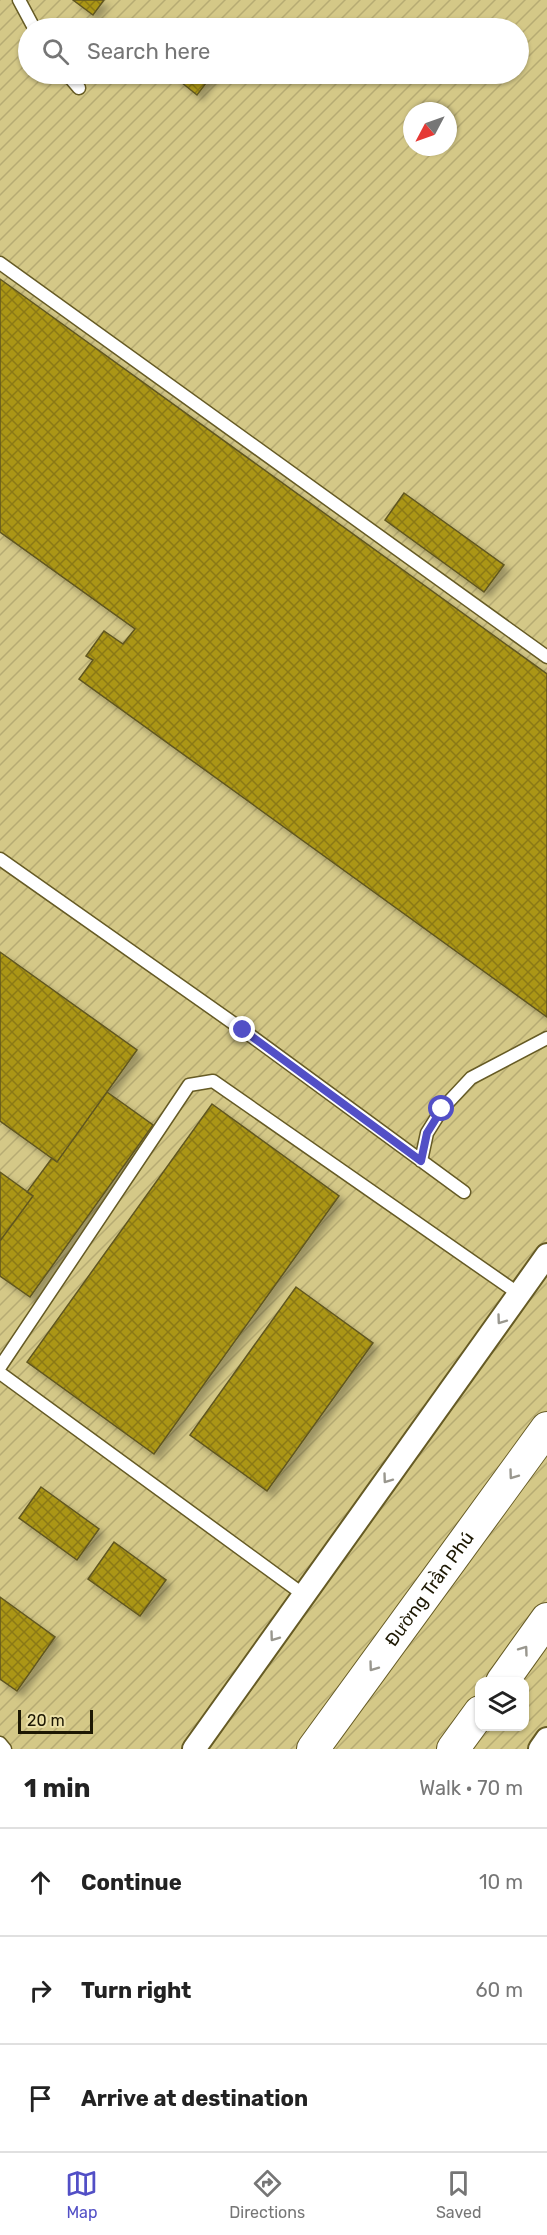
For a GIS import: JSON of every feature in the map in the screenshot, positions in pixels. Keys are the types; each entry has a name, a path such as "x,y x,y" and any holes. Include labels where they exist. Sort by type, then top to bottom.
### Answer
{"main road":[{"name":"Đường Trần Phú","path":"313,1749 547,1428"},
{"path":"506,1677 547,1619"},
{"path":"453,1749 475,1719"}],"street":[{"path":"194,1749 547,1256"},
{"path":"540,1749 547,1739"}],"lane":[{"path":"19,0 29,18"},
{"path":"76,84 79,88"},
{"path":"0,263 547,657"},
{"path":"0,860 243,1030 464,1192"},
{"path":"421,1161 427,1133 442,1109 471,1078 547,1038"},
{"path":"0,1367 189,1085 198,1082 213,1081 519,1294"},
{"path":"0,1373 304,1595"},
{"path":"0,1743 5,1749"}],"shaded area":[{"path":"0,0 547,0 547,1749 0,1749"}],"building":[{"path":"73,0 104,0 93,15"},
{"path":"183,84 205,84 197,95"},
{"path":"0,279 547,674 547,1017 79,679 93,660 86,656 104,631 123,644 135,629 0,532"},
{"path":"404,493 504,565 484,592 385,520"},
{"path":"0,952 137,1050 57,1162 0,1121"},
{"path":"107,1092 153,1125 30,1297 0,1276 0,1241 33,1196 27,1192 52,1158 57,1162"},
{"path":"212,1104 339,1196 154,1454 27,1362"},
{"path":"0,1172 33,1196 0,1241"},
{"path":"296,1287 373,1343 267,1491 190,1435"},
{"path":"41,1487 99,1529 77,1560 19,1518"},
{"path":"114,1542 166,1580 140,1616 88,1579"},
{"path":"0,1597 55,1637 17,1691 0,1679"}],"route":[{"path":"243,1030 421,1161 427,1133 442,1109"}]}
